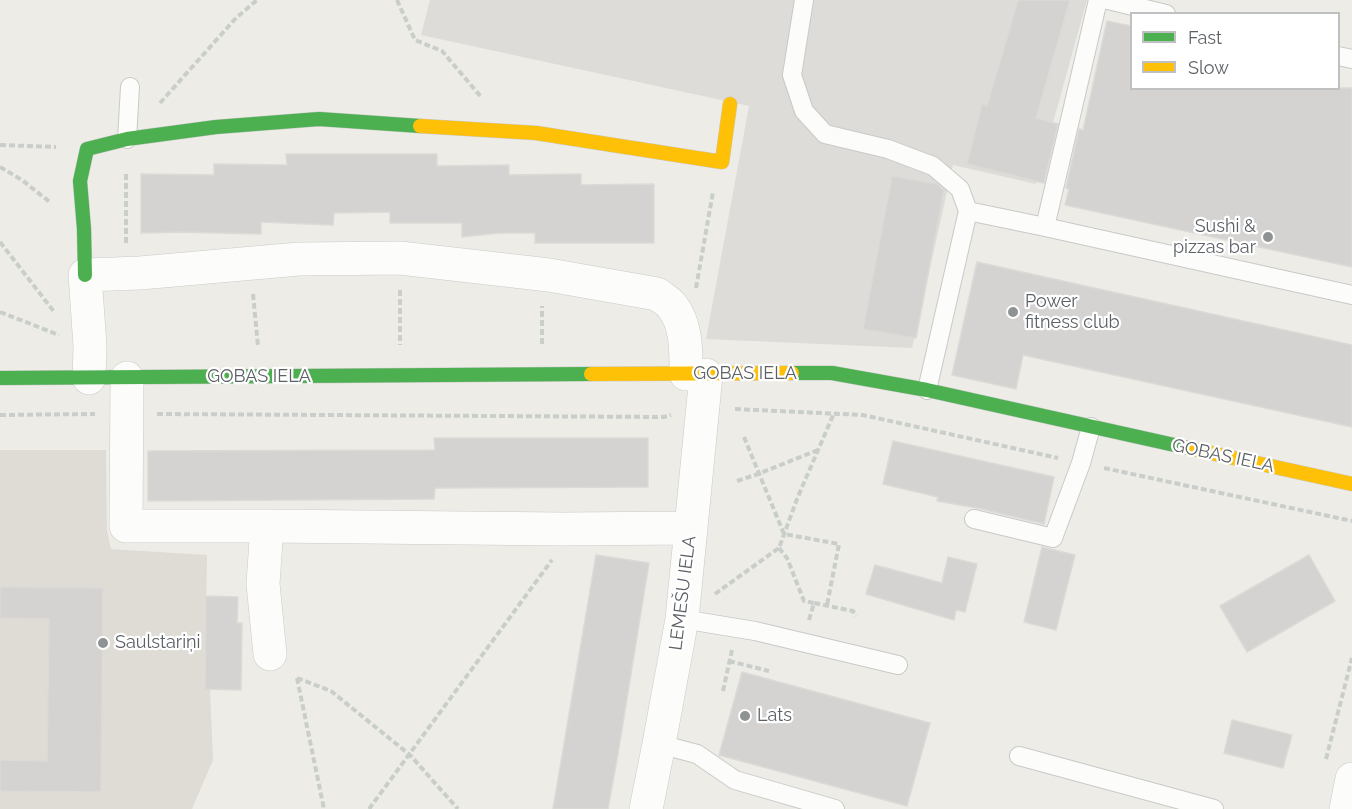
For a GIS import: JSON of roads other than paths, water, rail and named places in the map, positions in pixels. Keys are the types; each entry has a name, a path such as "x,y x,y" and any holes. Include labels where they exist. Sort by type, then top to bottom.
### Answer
{"street":[{"path":"86,359 84,229 80,181 87,149 127,139 216,127 319,119 536,133 722,162 730,104"},
{"name":"LEMEŠU IELA","path":"85,275 125,274 299,259 400,258 542,274 657,294 670,304 680,318 696,375 691,528 682,619 646,809"},
{"name":"GOBAS IELA","path":"0,378 86,359 127,378 832,373 927,390 1352,484"},
{"path":"127,378 126,525 691,528"},
{"path":"267,526 263,584 270,654"},
{"path":"1338,773 1346,809"}],"lane":[{"path":"804,0 792,75 804,111 825,134 888,149 933,166 960,189 968,212 927,390"},
{"path":"1045,227 1098,0"},
{"path":"1108,0 1158,12"},
{"path":"127,139 130,87"},
{"path":"968,212 1352,295"},
{"path":"974,519 1053,538 1081,463 1091,427"},
{"path":"682,619 755,631 898,665"},
{"path":"659,744 697,754 735,780 835,809"},
{"path":"1019,756 1214,809"}],"place":[{"name":"Sushi & pizzas bar","path":"1268,237"},
{"name":"Power fitness club","path":"1013,312"},
{"name":"Saulstariņi","path":"103,643"},
{"name":"Lats","path":"745,716"}]}
